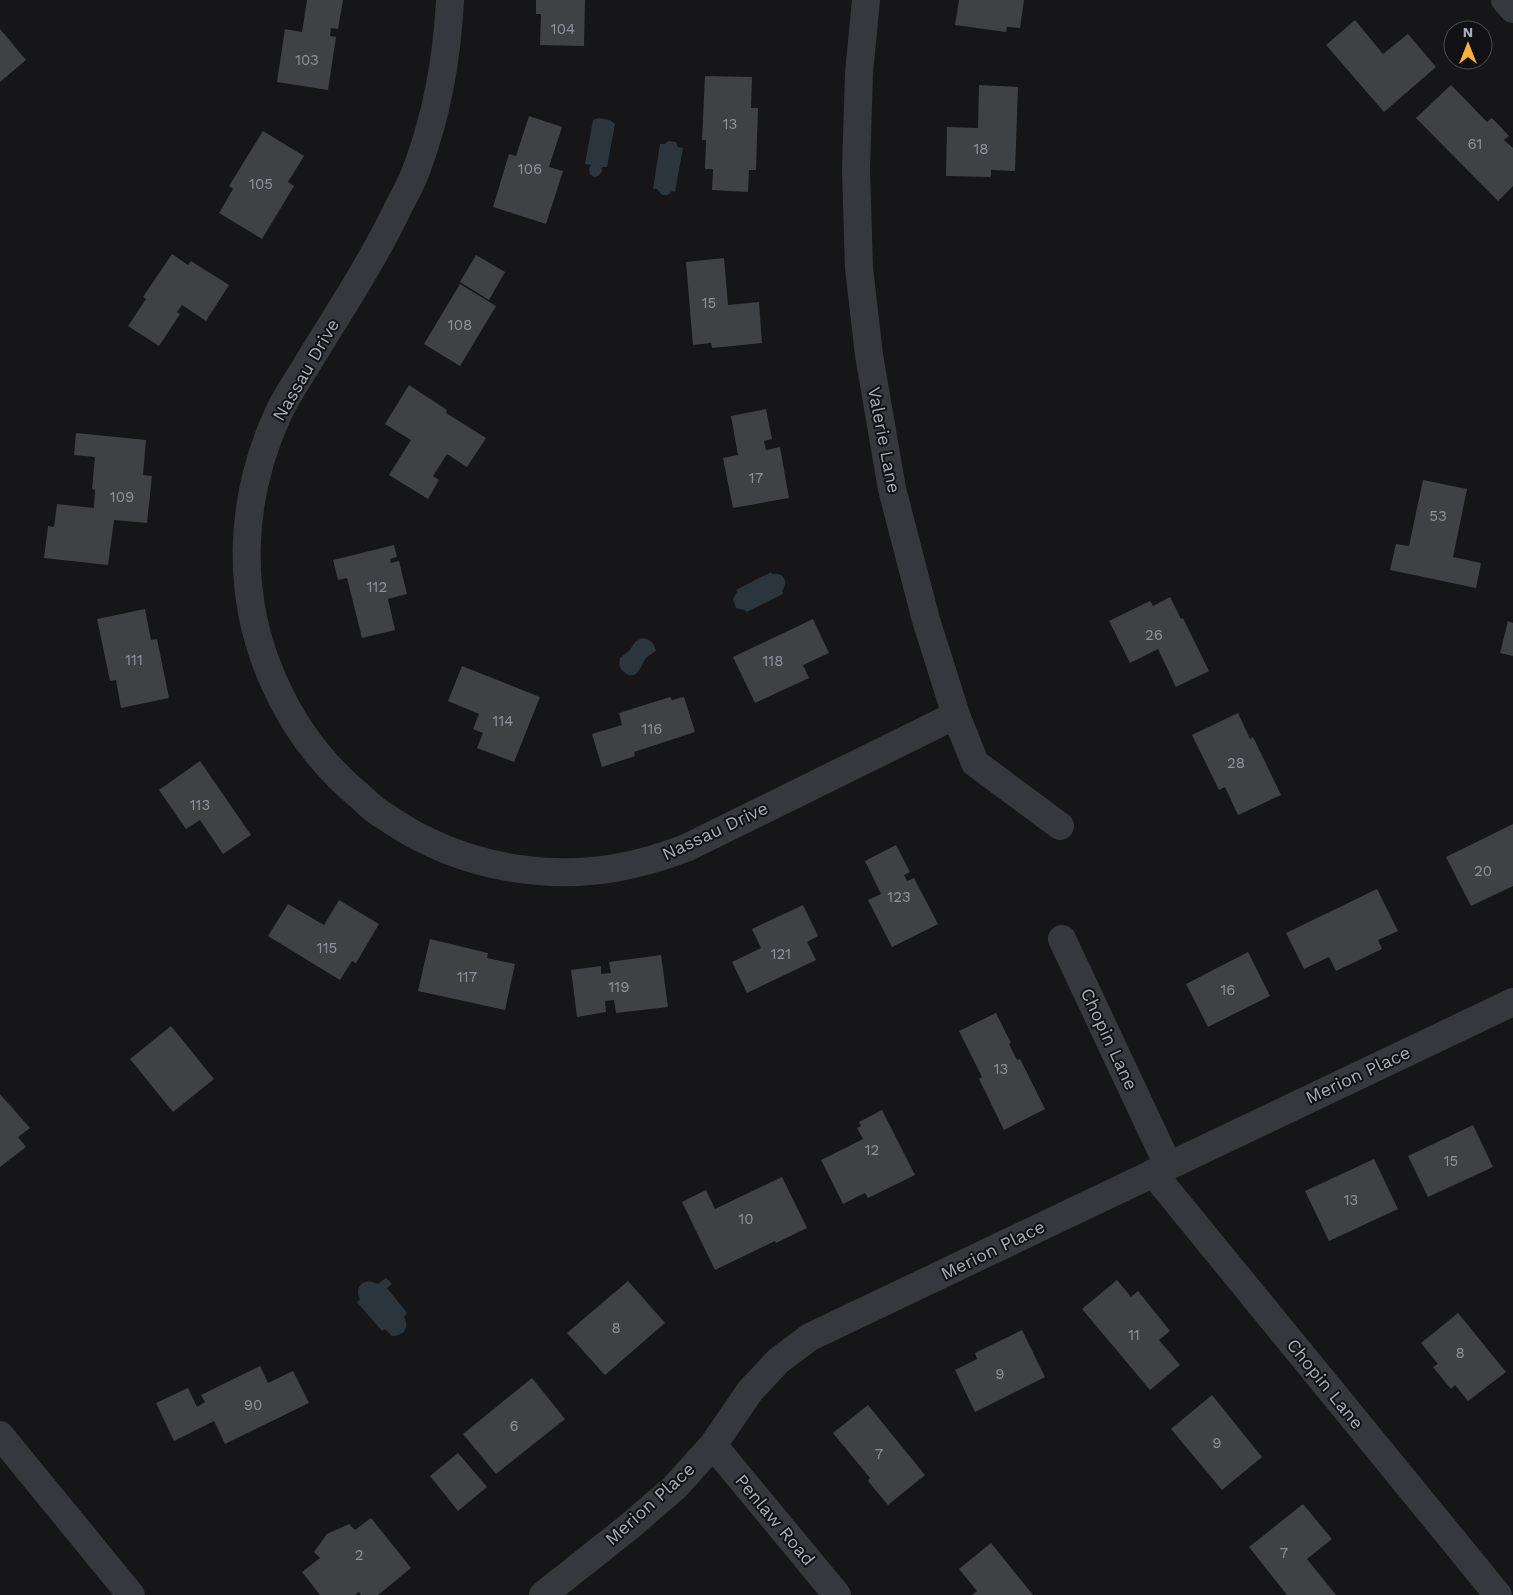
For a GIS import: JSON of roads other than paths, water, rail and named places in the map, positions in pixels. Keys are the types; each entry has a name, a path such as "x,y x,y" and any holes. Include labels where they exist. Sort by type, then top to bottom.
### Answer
{"street":[{"name":"Nassau Drive","path":"450,0 448,44 437,104 416,170 386,232 278,412 258,464 248,513 246,563 251,612 264,661 285,707 309,744 342,782 380,814 423,840 470,858 504,866 563,872 612,869 656,859 686,848 956,715"},
{"name":"Valerie Lane","path":"866,0 859,73 856,170 859,268 868,355 892,489 926,620 956,715 974,763 1060,826"},
{"path":"1505,0 1513,9"},
{"name":"Chopin Lane","path":"1062,940 1160,1169 1498,1595"},
{"name":"Merion Place","path":"542,1595 630,1526 675,1487 713,1444 750,1392 778,1361 810,1337 1513,1002"},
{"path":"0,1434 131,1595"},
{"name":"Penlaw Road","path":"713,1444 837,1595"}]}
